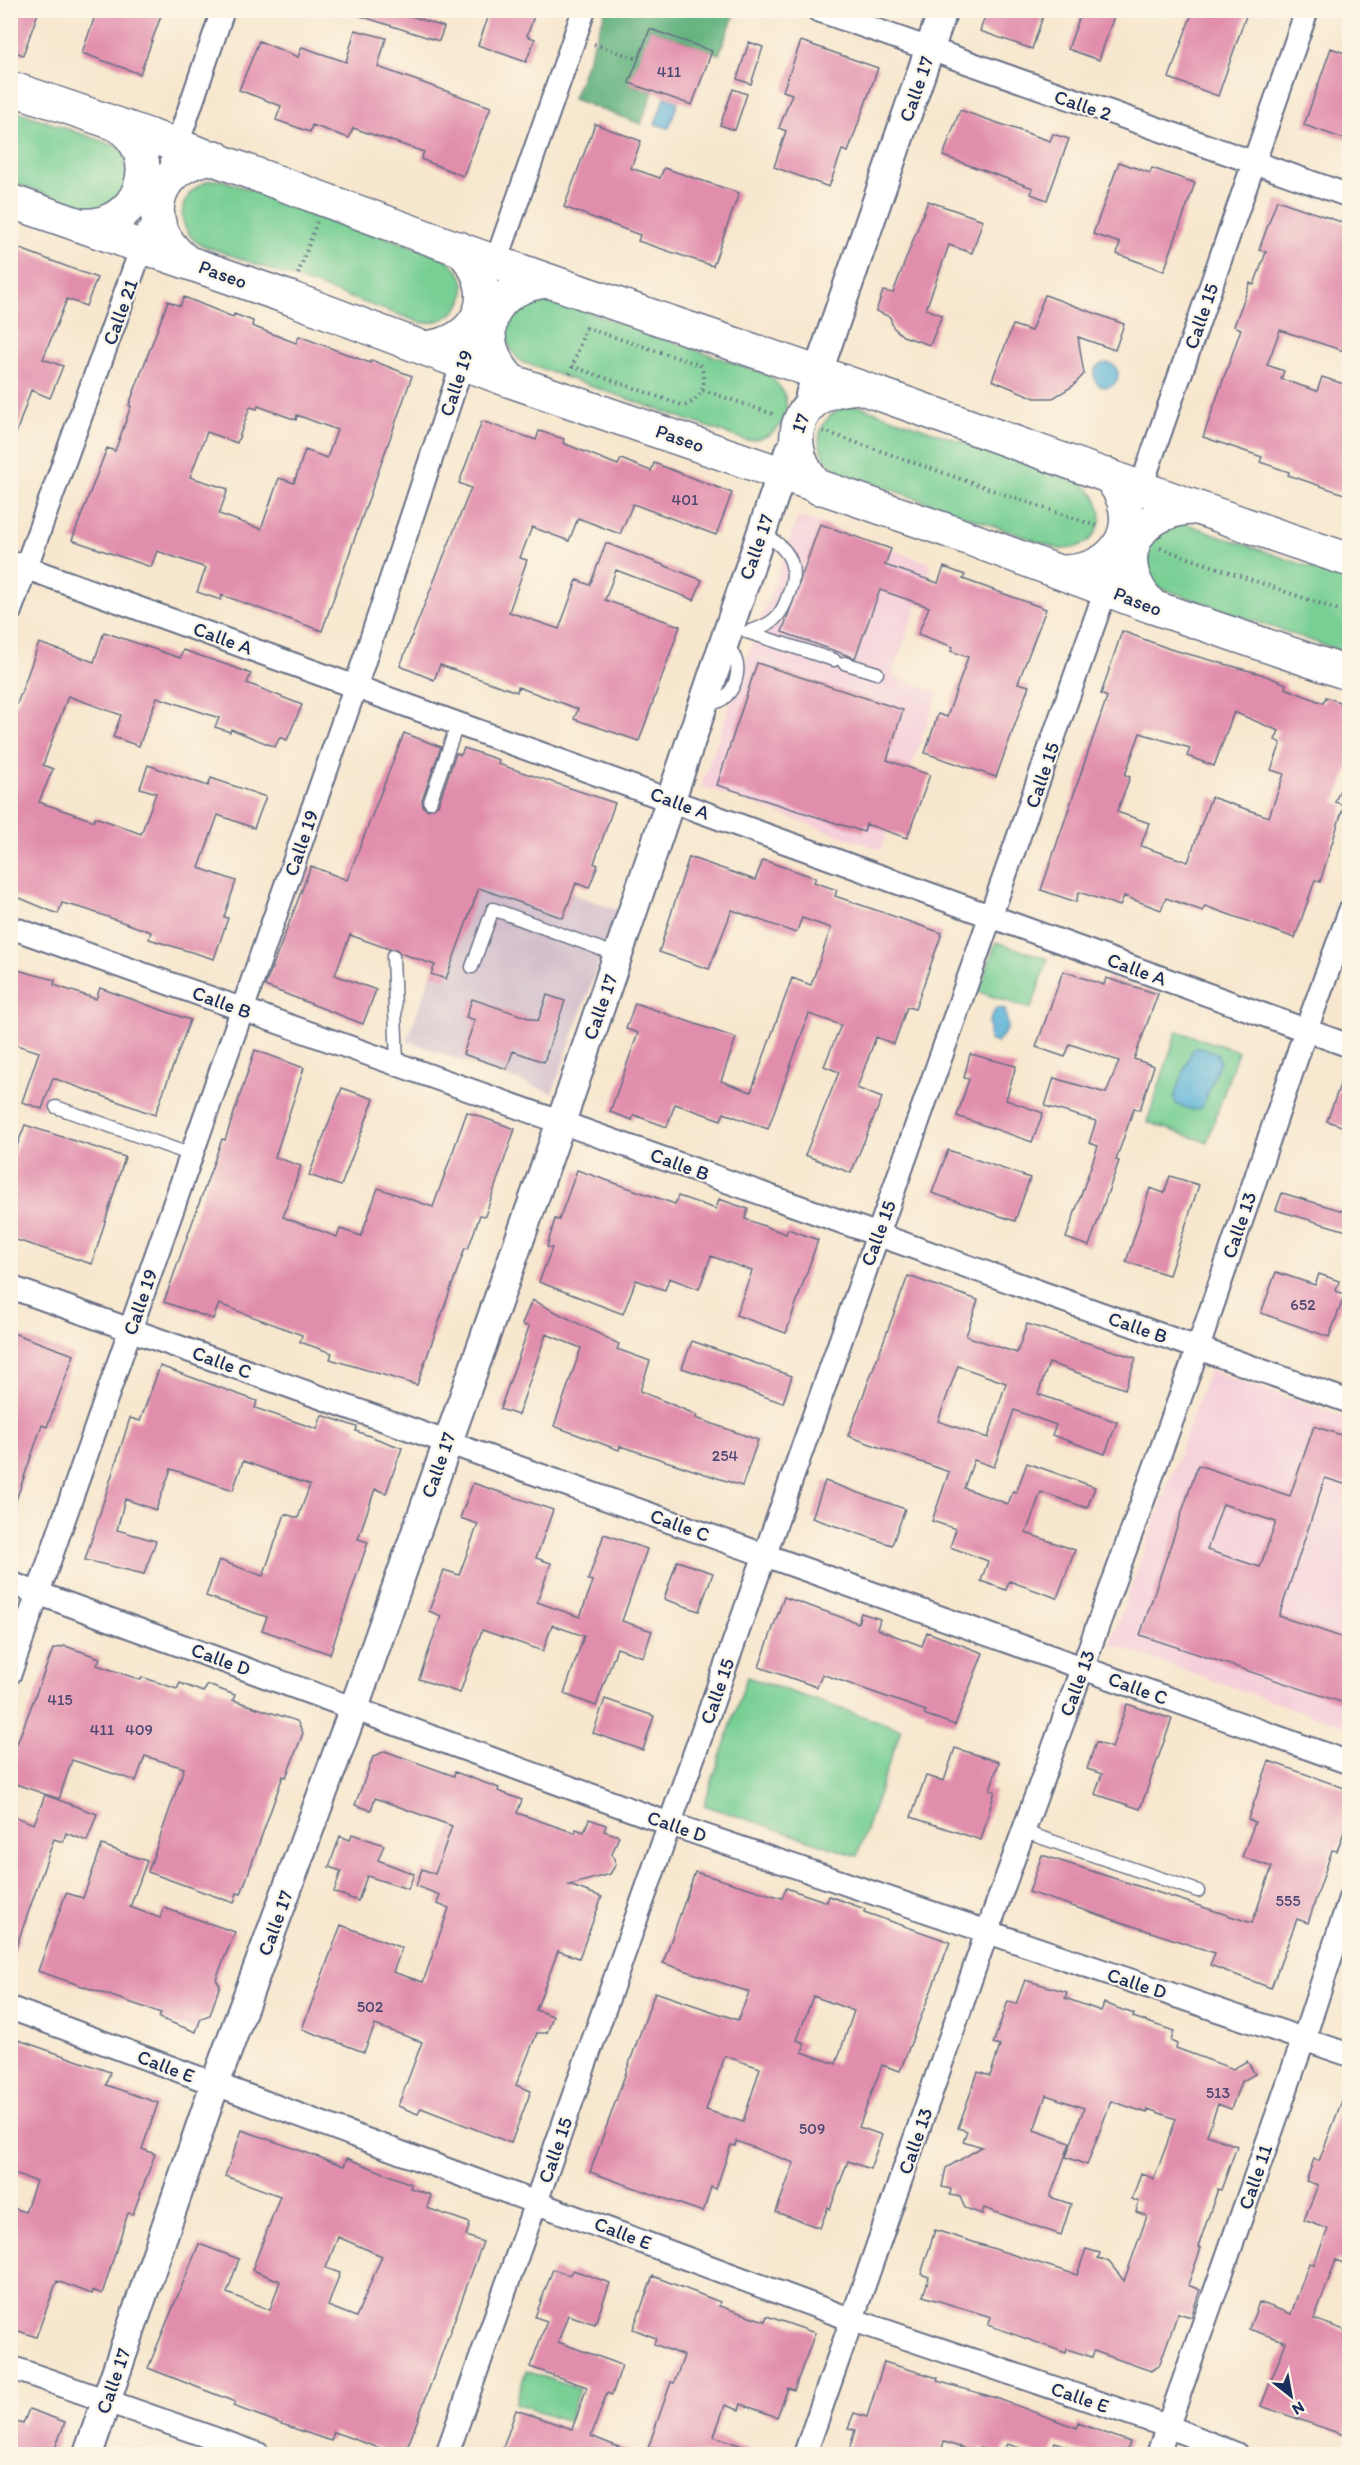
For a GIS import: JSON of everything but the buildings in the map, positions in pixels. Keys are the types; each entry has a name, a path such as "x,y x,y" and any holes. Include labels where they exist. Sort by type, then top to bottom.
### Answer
{"main road":[{"path":"10,88 109,120 177,147 215,158 550,281 591,313 818,373 1108,475 1192,508 1350,560"},
{"path":"74,224 90,226 106,223 121,215 132,204 140,189 142,165 135,142 124,129 109,120"},
{"path":"183,259 169,248 160,232 156,214 159,196 167,180 181,167 197,159 215,158"},
{"name":"Paseo","path":"10,201 183,259 511,381 561,396 782,473 819,488 1064,572 1153,607 1350,674"},
{"path":"423,348 441,347 458,340 471,327 480,312 483,294 480,276 472,260 459,248"},
{"path":"511,381 498,368 491,352 488,334 492,316 499,300 515,289 532,282 550,281"},
{"path":"819,488 806,475 798,459 796,441 800,423 809,408 823,396 840,389 860,387"},
{"path":"1108,475 1119,487 1126,504 1132,578 1140,594 1153,607"},
{"path":"1064,572 1082,572 1099,566 1156,515 1174,509 1192,508"}],"street":[{"name":"Calle 21","path":"10,611 18,564 143,246 223,10"},
{"name":"Calle 19","path":"10,1673 356,685 496,262 584,10"},
{"name":"Calle 2","path":"818,10 929,51 1350,196"},
{"name":"Calle 17","path":"818,373 943,10"},
{"name":"Calle 15","path":"447,2454 1106,589 1129,538 1141,487 1307,10"},
{"name":"17","path":"782,473 818,373"},
{"name":"Calle 17","path":"88,2454 215,2084 354,1708 446,1442 561,1122 703,703 732,634 761,532 782,473"},
{"name":"Calle A","path":"18,564 1350,1046"},
{"name":"Calle 13","path":"805,2454 987,1932 1198,1348 1306,1030 1350,911"},
{"name":"Calle B","path":"10,927 1350,1402"},
{"name":"Calle C","path":"10,1287 1350,1763"},
{"name":"Calle D","path":"10,1582 670,1824 1350,2055"},
{"name":"Calle 11","path":"1158,2454 1304,2038 1350,1898"},
{"name":"Calle E","path":"10,2008 537,2201 853,2320 1167,2427 1236,2454"},
{"path":"10,2367 258,2454"}],"lane":[{"path":"732,634 766,625 783,612 795,576 789,558 775,540 761,532"},
{"path":"732,634 839,661 877,674"},
{"path":"430,802 458,722"},
{"path":"472,967 494,909 617,955"},
{"path":"393,956 397,1064"},
{"path":"56,1107 192,1155"},
{"path":"1023,1831 1198,1892"}],"path":[{"path":"593,44 638,59"},
{"path":"290,298 325,200"},
{"path":"561,396 591,313 700,365 705,376 703,390 695,402 684,406 572,366"},
{"path":"703,390 1350,614"}],"shaded area":[{"path":"798,516 932,564 892,676 938,693 881,850 701,786"},
{"path":"473,858 618,910 552,1093 407,1041"},
{"path":"1209,1370 1349,1419 1349,1728 1110,1644"}],"green space":[{"path":"606,11 736,11 719,54 650,29 630,83 653,92 641,124 573,99"},
{"path":"11,109 116,146 124,152 129,194 92,210 11,182"},
{"path":"211,180 222,180 446,258 462,277 464,287 460,304 448,316 440,320 422,323 199,244 190,236 185,227 182,218 183,208 192,191"},
{"path":"545,297 768,375 785,396 785,417 771,434 759,439 745,440 522,362 510,347 505,329 506,320 516,305 528,299"},
{"path":"848,406 859,406 1083,484 1093,494 1099,505 1101,516 1099,527 1085,543 1073,548 1059,549 836,470 827,462 822,453 819,443 820,434 829,417"},
{"path":"1181,522 1349,581 1349,654 1158,587 1150,580 1145,540"},
{"path":"996,942 1048,959 1031,1009 979,992"},
{"path":"1177,1031 1238,1051 1207,1142 1147,1122"},
{"path":"747,1677 901,1729 857,1856 704,1805"},
{"path":"526,2371 579,2389 568,2421 515,2403"}],"water":[{"path":"665,97 678,102 669,128 655,124"},
{"path":"1106,363 1114,367 1118,375 1114,383 1106,387 1098,383 1094,375 1098,367"},
{"path":"996,1008 1005,1009 1008,1028 997,1043 989,1040 989,1022"},
{"path":"1198,1047 1217,1053 1220,1061 1202,1108 1193,1110 1176,1104 1174,1097 1192,1050"}]}
